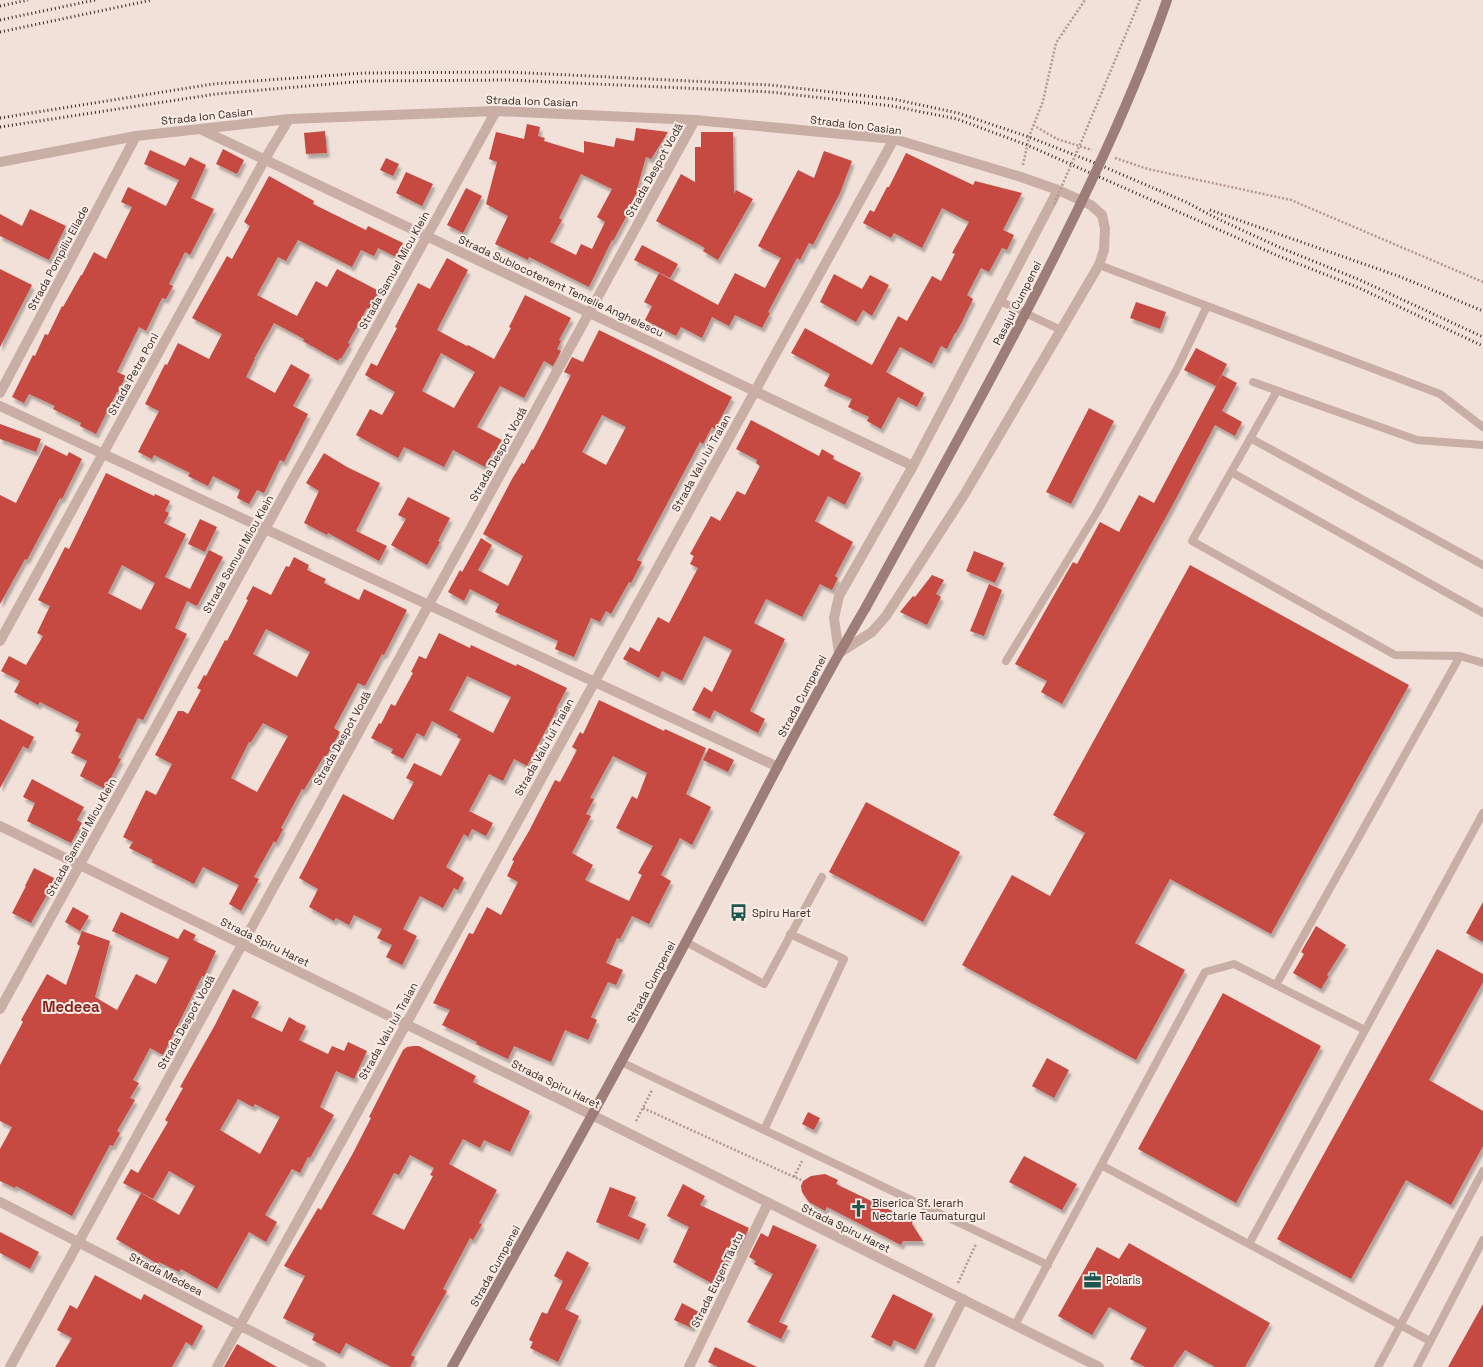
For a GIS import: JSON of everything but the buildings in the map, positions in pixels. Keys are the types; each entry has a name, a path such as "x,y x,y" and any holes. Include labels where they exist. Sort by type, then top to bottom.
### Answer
{"main road":[{"name":"Pasajul Cumpenei","path":"866,607 999,365 1067,232 1120,122 1150,48 1167,0"},
{"name":"Strada Cumpenei","path":"452,1367 592,1116 839,653 866,607"}],"street":[{"name":"Strada Ion Casian","path":"0,162 136,136 289,119 496,111 695,120 894,139 1021,177 1058,190 1091,205 1102,215 1106,229 1104,250 1099,265 964,495 886,616 872,632 839,653"},
{"name":"Strada Samuel Micu Klein","path":"0,1009 496,111"},
{"name":"Strada Petre Poni","path":"0,641 102,454 289,119"},
{"name":"Strada Despot Vodă","path":"10,1367 695,120"},
{"name":"Strada Sublocotenent Temelie Anghelescu","path":"200,129 913,466"},
{"name":"Strada Pompiliu Eliade","path":"0,392 136,136"},
{"name":"Strada Valu lui Traian","path":"217,1367 894,139"},
{"path":"839,653 834,618 839,596 913,466 1058,190"},
{"path":"0,406 428,606 778,767"},
{"name":"Strada Spiru Haret","path":"0,826 630,1134 1099,1367"},
{"name":"Strada Medeea","path":"0,1202 321,1367"},
{"name":"Strada Eugen Tăutu","path":"689,1367 768,1203"},
{"path":"929,1367 963,1300"}],"lane":[{"path":"1099,265 1440,394 1483,427"},
{"path":"1000,301 1061,330"},
{"path":"1006,661 1097,512 1177,368 1207,306"},
{"path":"1253,382 1417,440 1483,445"},
{"path":"1277,391 1192,541 1395,655 1460,656 1483,663"},
{"path":"1250,438 1483,565"},
{"path":"1231,472 1483,613"},
{"path":"1276,985 1460,656"},
{"path":"1249,1244 1483,813"},
{"path":"686,942 764,984 822,877"},
{"path":"764,1130 844,959 790,934"},
{"path":"1015,1325 1205,972 1234,964 1365,1030"},
{"path":"621,1062 1048,1265"},
{"path":"1101,1165 1430,1341"},
{"path":"1378,1367 1483,1171"},
{"path":"1417,1367 1483,1240"}],"path":[{"path":"1021,177 1028,137 1043,101 1056,44 1084,0"},
{"path":"1054,204 1140,0"},
{"path":"1033,125 1057,139 1095,152"},
{"path":"1110,156 1148,169 1291,200 1483,282"},
{"path":"630,1134 657,1079"},
{"path":"643,1108 803,1181"},
{"path":"952,1294 981,1233"}],"railway":[{"path":"0,6 28,0"},
{"path":"0,20 95,0"},
{"path":"0,32 152,0"},
{"path":"0,118 213,84 364,73 508,72 770,85 893,99 958,113 1029,137 1095,163 1186,202 1216,218 1281,248 1360,280 1483,337"},
{"path":"0,127 216,94 365,81 509,80 771,92 892,106 957,119 1027,145 1276,255 1357,287 1483,346"},
{"path":"1210,210 1401,277 1483,311"}],"place":[{"name":"Spiru Haret","path":"739,913"},
{"name":"Biserica Sf. Ierarh Nectarie Taumaturgul","path":"859,1209"},
{"name":"Polaris","path":"1093,1280"}],"district":[{"name":"Medeea","path":"71,1006"}]}
